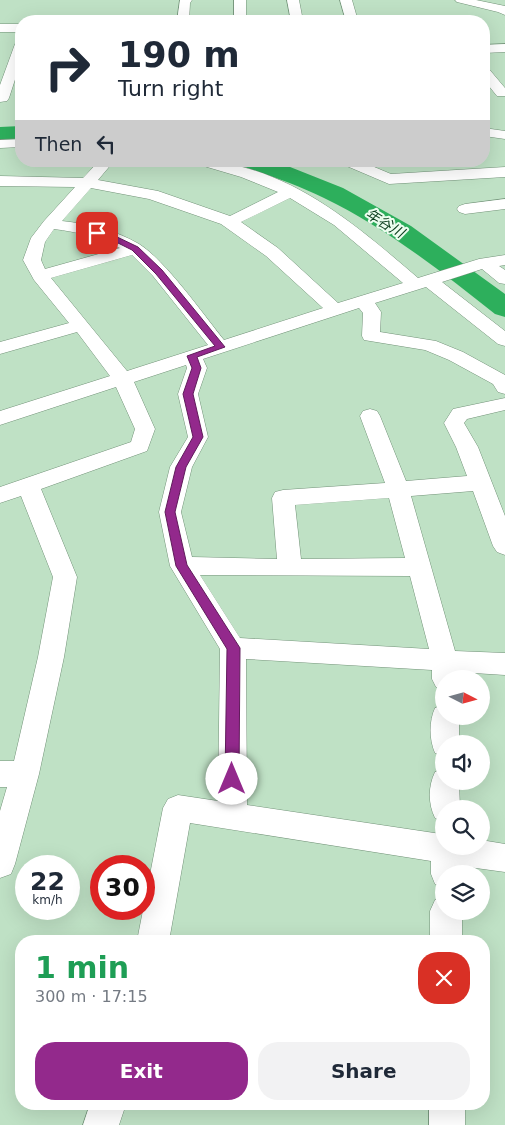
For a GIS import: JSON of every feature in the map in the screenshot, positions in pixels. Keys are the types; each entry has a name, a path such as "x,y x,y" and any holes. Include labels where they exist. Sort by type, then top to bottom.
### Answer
{"street":[{"path":"183,15 184,2 186,0"},
{"path":"240,0 240,15"},
{"path":"293,0 296,15"},
{"path":"346,0 350,15"},
{"path":"460,0 502,9 505,12"},
{"path":"0,28 15,28"},
{"path":"490,49 505,48"},
{"path":"15,61 1,98 15,97"},
{"path":"490,79 503,94"},
{"path":"490,91 503,94"},
{"path":"490,133 505,135"},
{"path":"0,144 15,143"},
{"path":"0,495 140,446 145,429 122,378 40,276 32,260 37,242 50,224 102,167"},
{"path":"221,167 257,178 290,192 324,211 428,280 505,340"},
{"path":"361,167 389,179 505,172"},
{"path":"0,181 45,180 88,182 134,190 179,201 229,222 257,241 335,310"},
{"path":"229,222 290,192"},
{"path":"465,209 505,204"},
{"path":"50,224 82,228 112,237 135,249 159,272 220,347"},
{"path":"40,276 135,249"},
{"path":"0,418 428,280 505,260"},
{"path":"481,265 505,279"},
{"path":"363,301 372,312 371,336 429,345 456,356 500,380 505,388"},
{"path":"0,348 81,325"},
{"path":"192,356 197,368 188,394 198,437 181,467 170,512 182,566 233,648 232,816"},
{"path":"505,404 460,414 454,423 468,447 505,546"},
{"path":"370,416 398,488 420,567 445,670"},
{"path":"290,568 284,498 481,483"},
{"path":"0,864 12,774 51,657 65,577 28,485"},
{"path":"182,566 290,568 420,567"},
{"path":"233,648 445,670 505,664"},
{"path":"154,935 178,808 232,816 446,856 505,858"},
{"path":"446,920 446,935"},
{"path":"101,1125 106,1110"},
{"path":"447,1110 447,1125"}],"waterway":[{"name":"年谷川","path":"0,134 15,133"},
{"name":"年谷川","path":"268,167 324,188 401,231 505,308"}],"route":[{"path":"97,233 112,237 135,249 159,272 220,347 192,356 197,368 188,394 198,437 181,467 170,512 182,566 233,648 232,779"}]}
